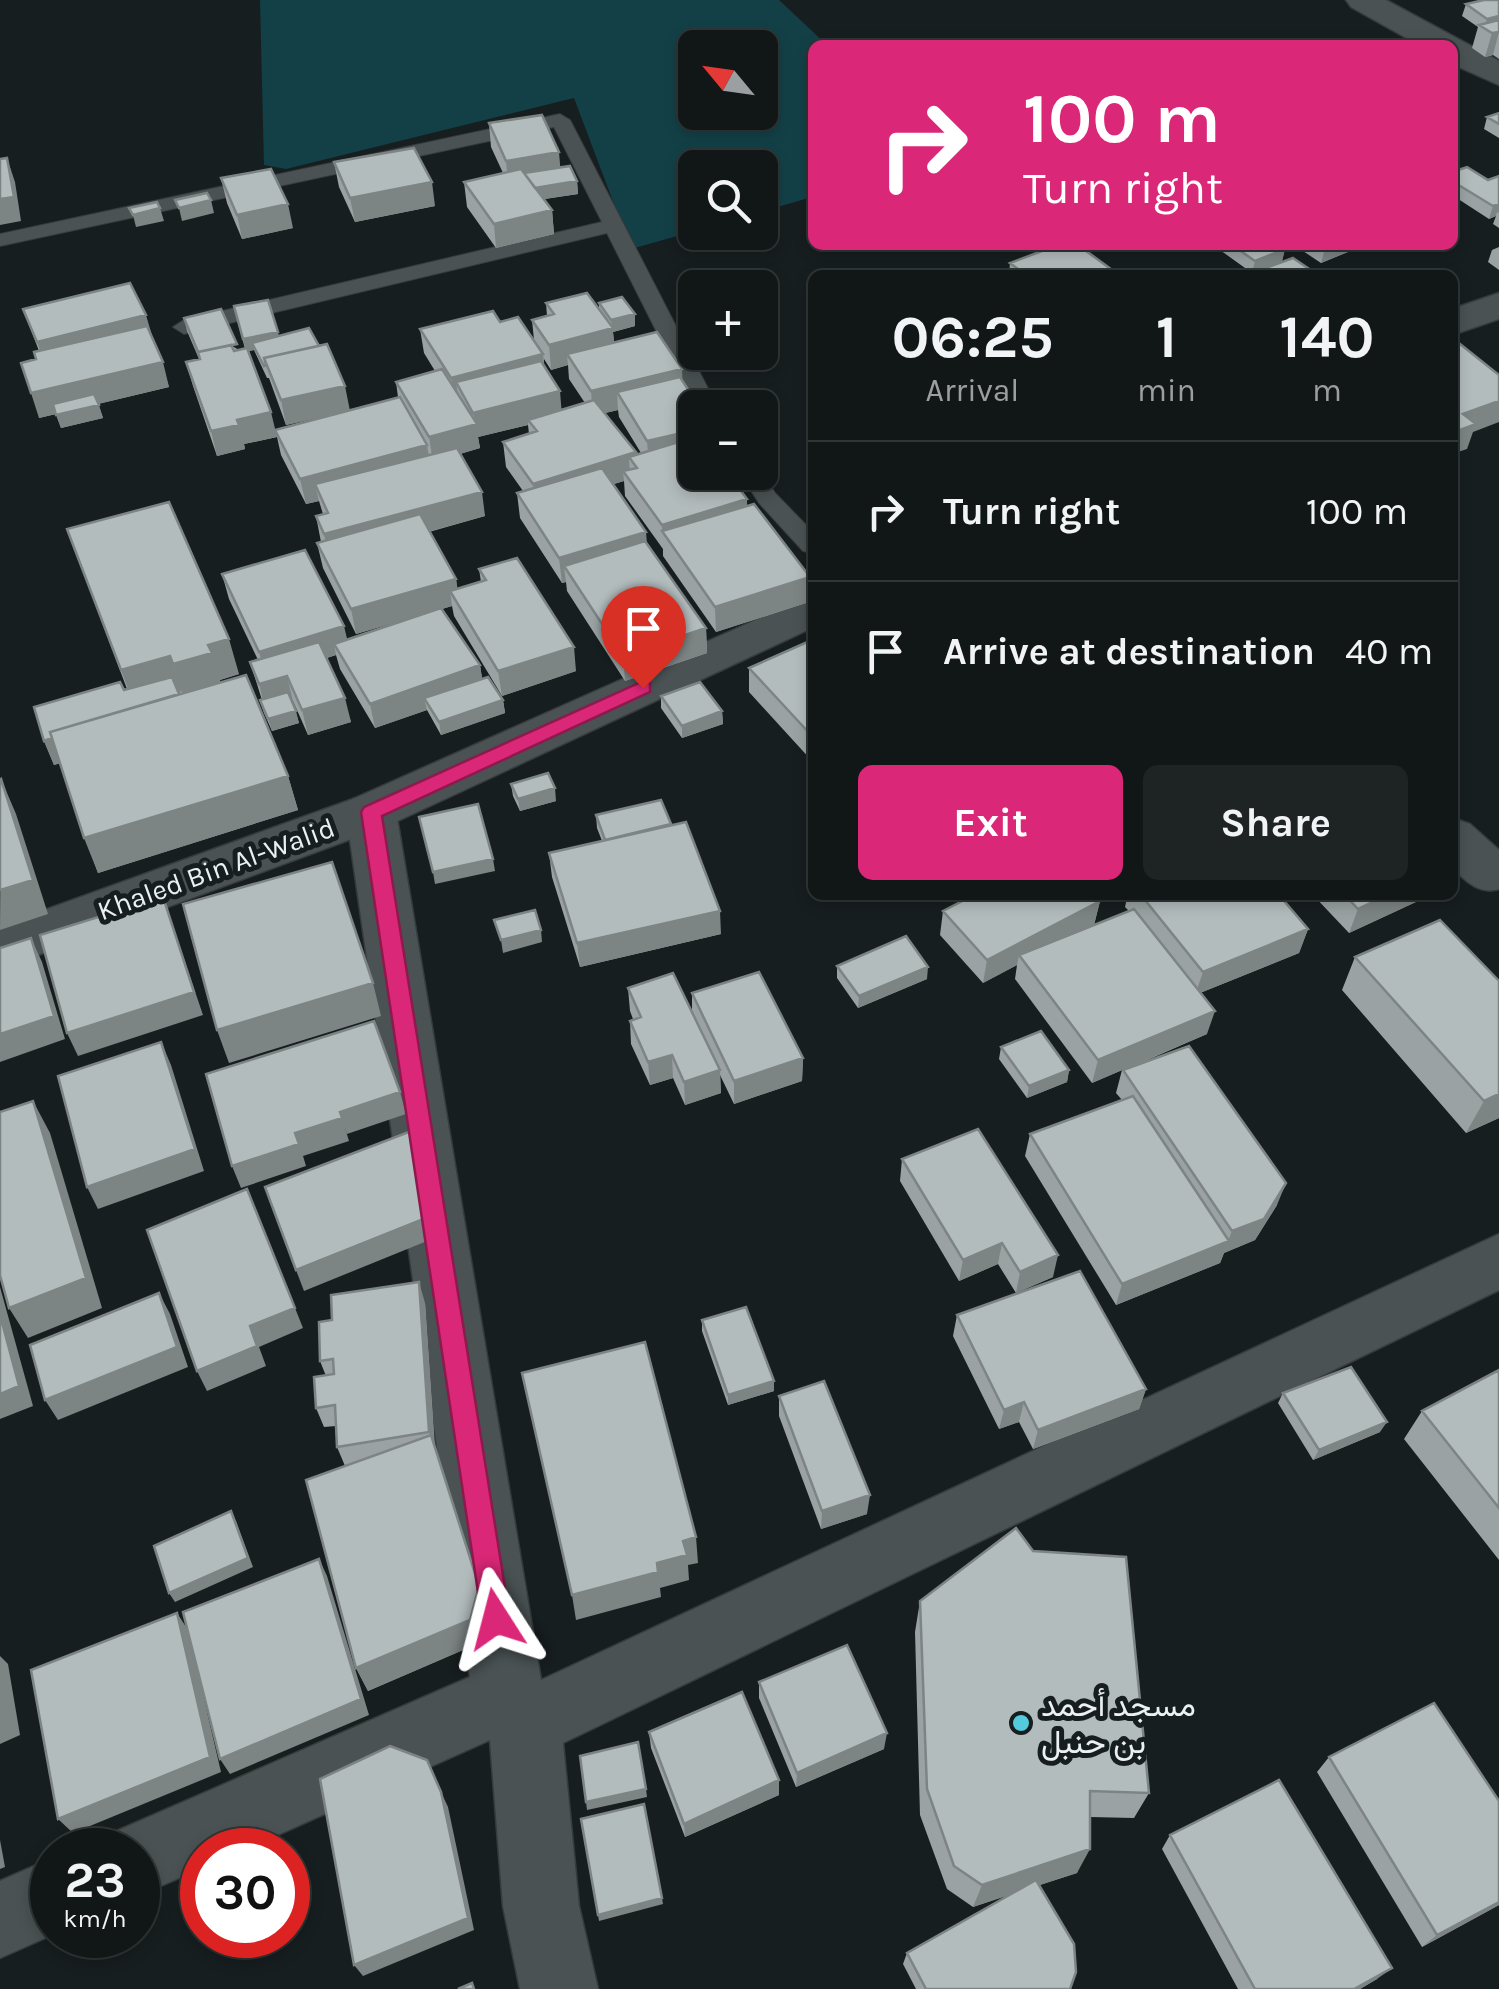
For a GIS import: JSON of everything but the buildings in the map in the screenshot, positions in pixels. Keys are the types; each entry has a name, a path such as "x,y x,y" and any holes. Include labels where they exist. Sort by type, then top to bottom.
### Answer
{"street":[{"path":"1362,0 1435,40"},
{"path":"1458,53 1499,75"},
{"path":"1458,322 1499,305"},
{"name":"Khaled Bin Al-Walid","path":"0,948 371,812 808,612"},
{"path":"371,812 517,1710 541,1906 559,1989"},
{"path":"1458,843 1490,872"},
{"path":"160,1850 517,1710 1499,1262"},
{"path":"0,1920 30,1906"}],"lane":[{"path":"0,240 560,120 698,390"},
{"path":"184,327 611,226"},
{"path":"762,490 808,541"}],"shaded area":[{"path":"260,0 779,0 822,40 808,40 808,198 778,207 778,150 678,150 678,236 631,249 574,98 286,169 264,165"}],"place":[{"name":"مسجد أحمد بن حنبل","path":"1021,1723"}],"route":[{"path":"496,1619 371,812 643,688"}]}
